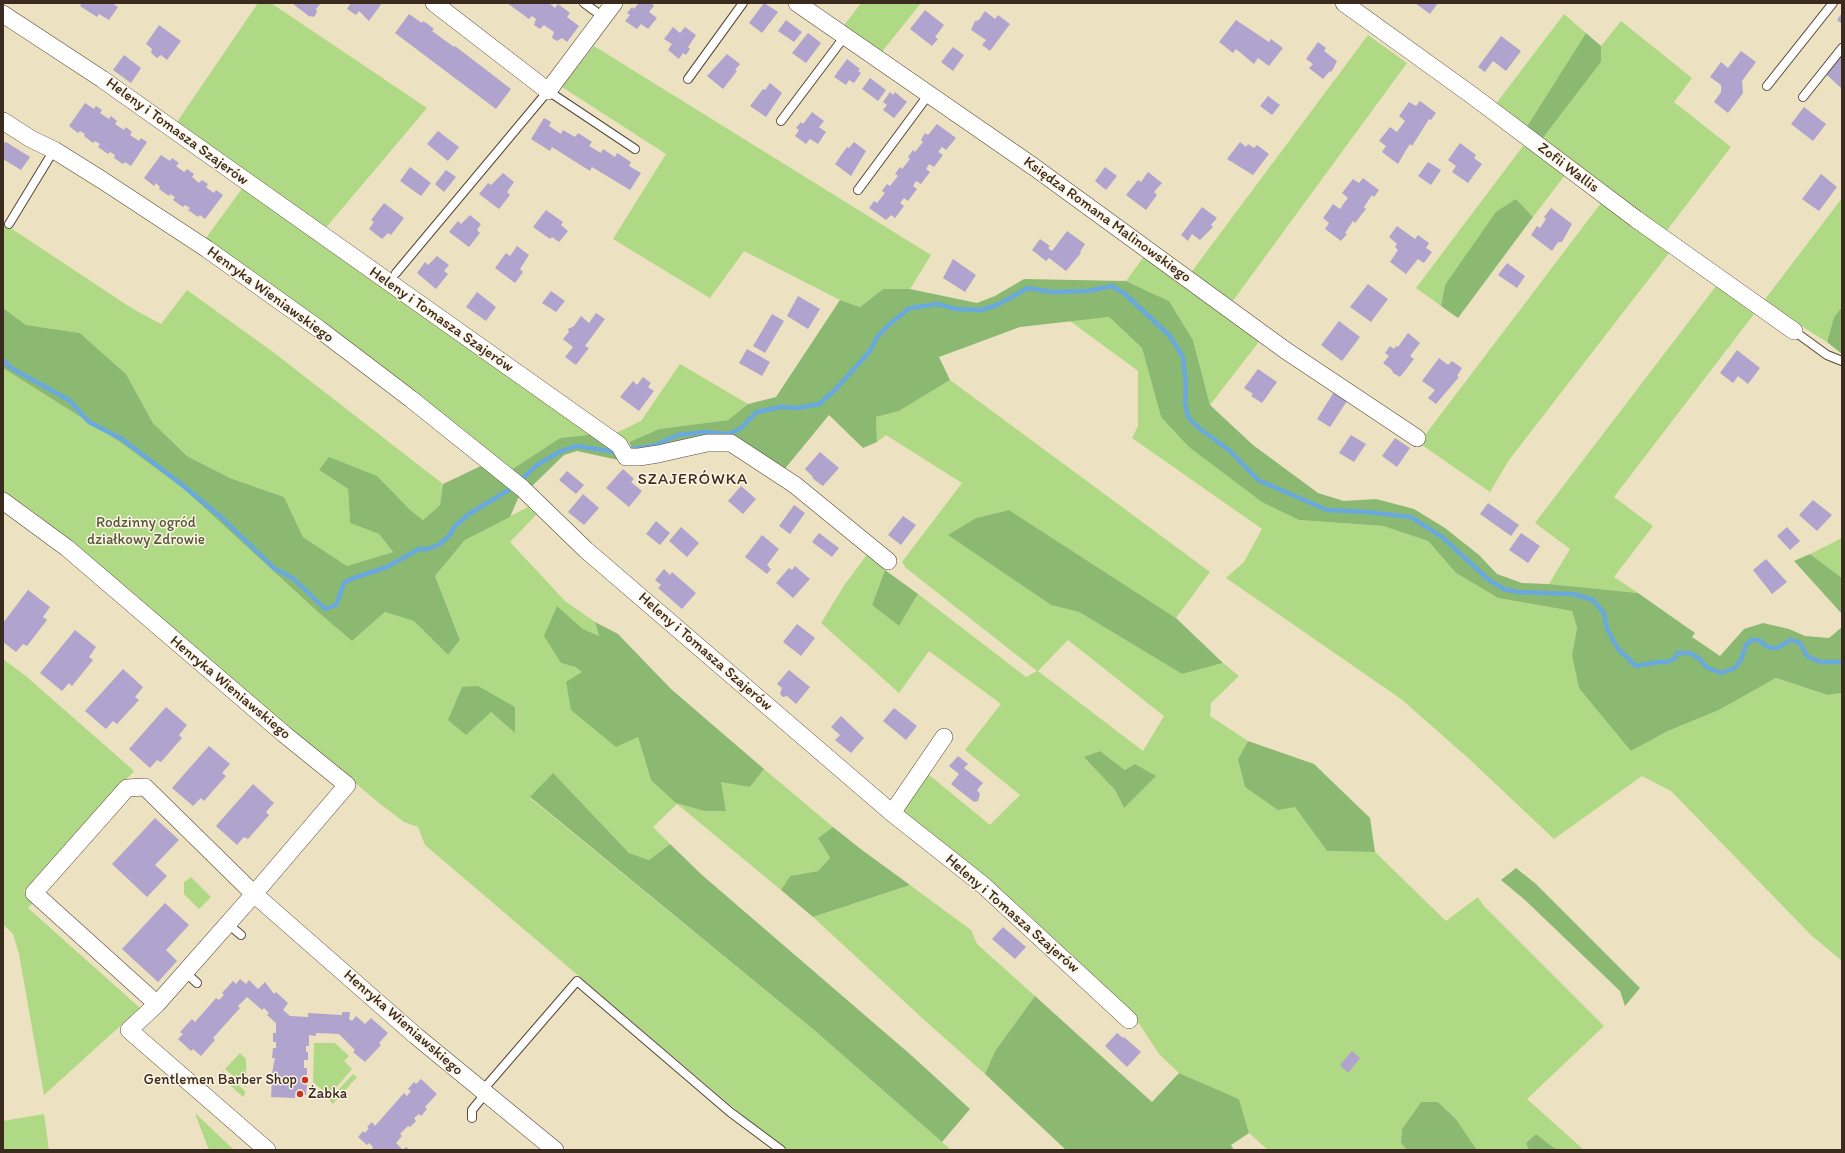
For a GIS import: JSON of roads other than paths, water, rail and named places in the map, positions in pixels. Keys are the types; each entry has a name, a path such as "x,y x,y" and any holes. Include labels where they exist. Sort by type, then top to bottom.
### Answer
{"street":[{"path":"434,3 548,91 614,3"},
{"name":"Księdza Romana Malinowskiego","path":"797,3 1034,167 1285,350 1417,438"},
{"name":"Zofii Wallis","path":"1344,3 1473,96 1636,219 1794,331"},
{"name":"Heleny i Tomasza Szajerów","path":"3,14 102,78 619,445 626,457 639,457 658,454 707,442 731,443 795,485 888,561"},
{"name":"Henryka Wieniawskiego","path":"3,122 31,139 54,150 207,250 318,329 411,399 522,488"},
{"name":"Heleny i Tomasza Szajerów","path":"522,488 586,550 892,813 983,885 1129,1020"},
{"name":"Henryka Wieniawskiego","path":"3,501 67,548 278,729 347,785 228,924 191,978 157,1004 129,1030 267,1150"},
{"path":"892,813 944,737"},
{"name":"Henryka Wieniawskiego","path":"157,1004 34,893 127,788 144,787 254,894 403,1024 555,1150"}],"lane":[{"path":"584,3 603,17"},
{"path":"688,79 743,3"},
{"path":"1767,86 1833,3"},
{"path":"781,121 845,36"},
{"path":"1803,97 1842,48"},
{"path":"396,273 548,91 635,149"},
{"path":"858,190 929,94"},
{"path":"9,224 54,150"},
{"path":"1794,331 1827,355 1842,361"},
{"path":"228,924 241,935"},
{"path":"472,1118 472,1110 484,1092 577,981 725,1108 781,1150"}],"waterway":[{"path":"631,449 653,446 678,435 705,432 728,434 740,429 757,412 780,407 799,408 819,404 834,391 870,351 877,337 892,322 910,308 938,304 956,309 981,310 997,305 1028,288 1052,292 1088,291 1112,286 1125,294 1170,336 1183,357 1186,386 1185,403 1188,417 1200,429 1229,450 1258,480 1327,510 1367,512 1411,517 1442,537 1489,580 1504,589 1518,592 1573,594 1593,600 1604,613 1607,629 1618,649 1636,666 1667,662 1674,659 1678,653 1690,653 1700,659 1706,667 1721,673 1735,668 1741,660 1746,645 1751,640 1759,640 1766,646 1772,648 1777,648 1791,640 1800,643 1807,656 1820,662 1842,662"},
{"path":"3,360 11,368 69,400 89,422 122,439 180,483 222,518 274,568 294,579 325,609 336,605 344,583 351,579 387,567 419,549 428,549 440,544 449,536 455,526 469,514 512,488"},
{"path":"520,481 537,465 559,452 576,446 616,452"}],"place":[{"name":"Gentlemen Barber Shop","path":"305,1080"},
{"name":"Żabka","path":"300,1094"}],"district":[{"name":"SZAJERÓWKA","path":"693,480"}],"park label":[{"name":"Rodzinny ogród działkowy Zdrowie","path":"146,532"}]}
